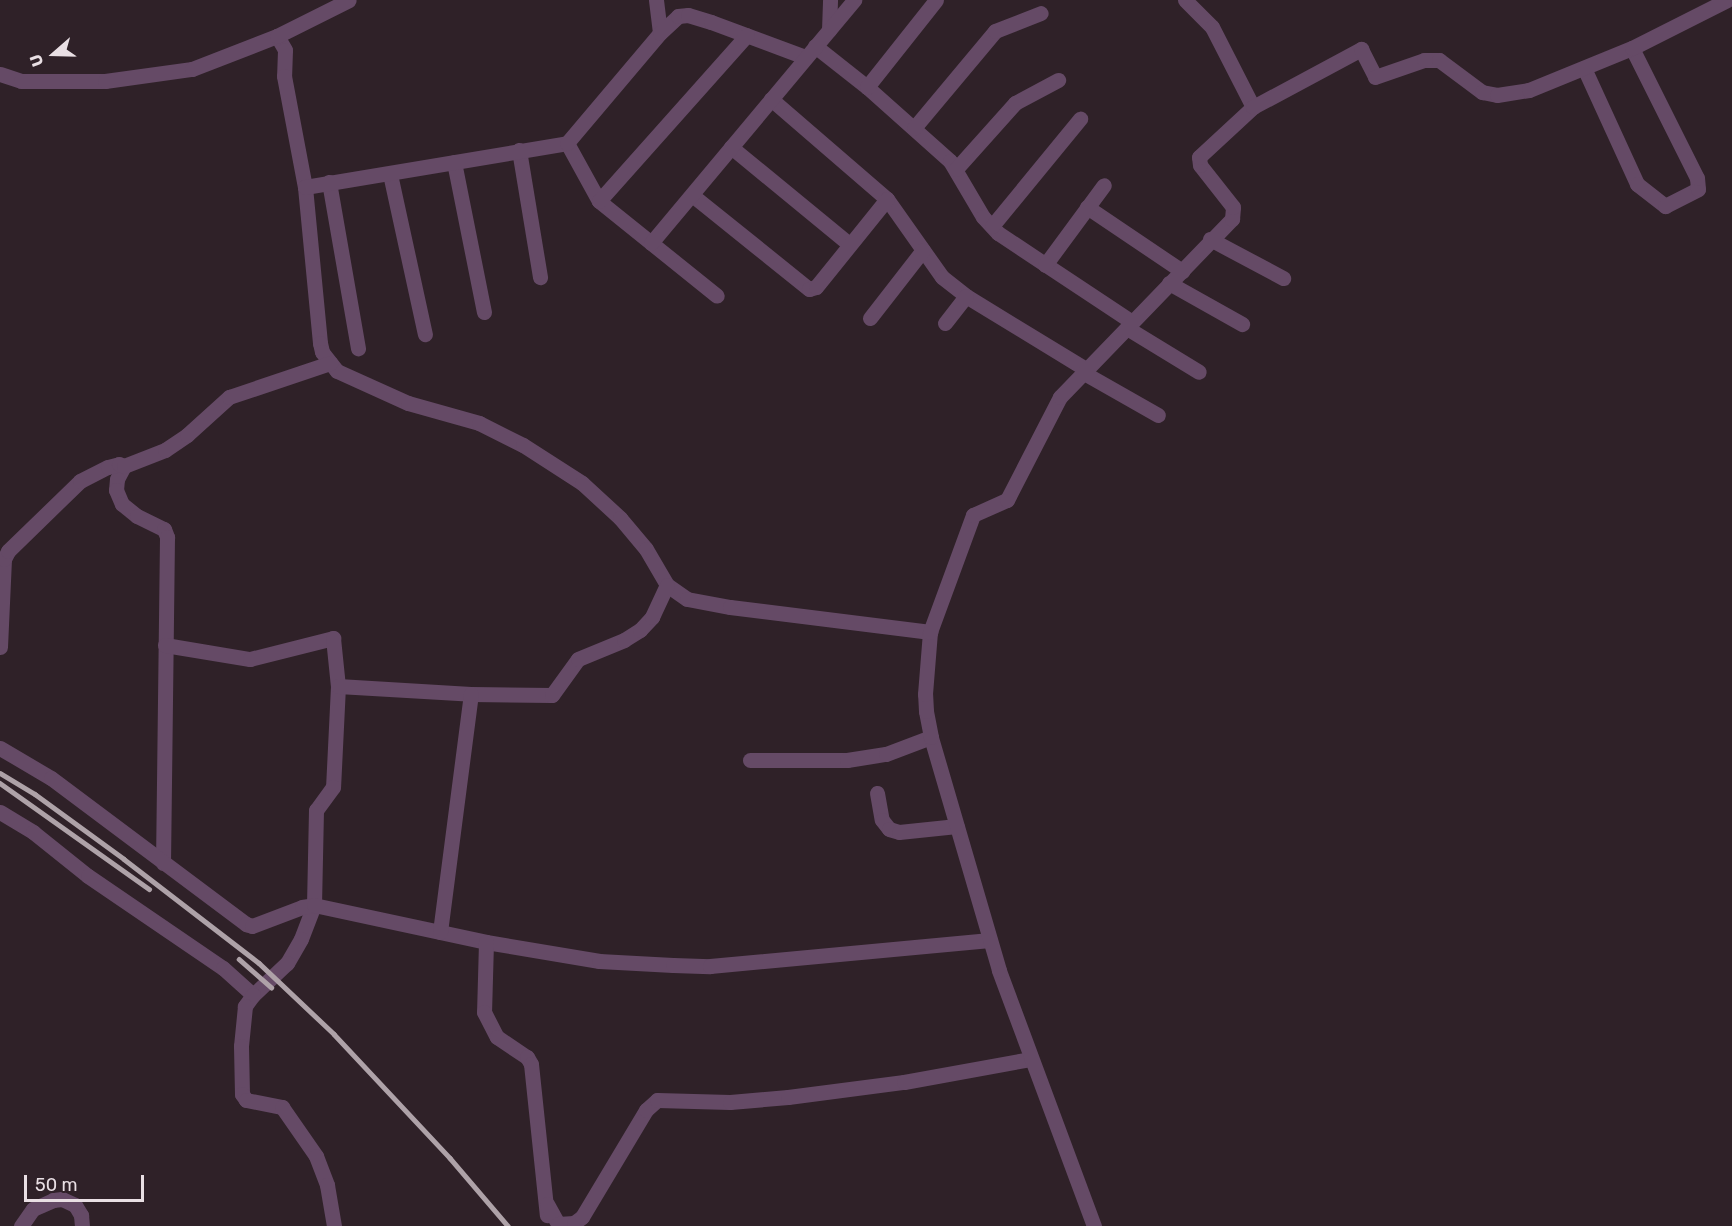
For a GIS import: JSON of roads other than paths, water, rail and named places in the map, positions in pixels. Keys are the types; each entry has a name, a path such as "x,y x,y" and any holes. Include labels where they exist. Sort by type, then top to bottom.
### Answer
{"street":[{"path":"0,74 21,81 105,81 170,74 209,65 277,36 349,0"},
{"path":"656,0 660,33"},
{"path":"829,30 830,0"},
{"path":"651,243 854,0"},
{"path":"867,87 936,0"},
{"path":"1185,0 1212,27 1253,107"},
{"path":"1094,1226 1030,1059 990,940 931,737 925,694 930,632 973,515 1007,500 1060,397 1210,239 1232,219 1234,211 1200,165 1199,157 1253,107 1360,49 1375,77 1424,60 1439,60 1482,92 1497,95 1529,90 1632,48 1727,0"},
{"path":"914,128 995,32 1041,13"},
{"path":"305,187 567,143 660,33 678,16 688,15 747,35 810,51 867,87 956,169 983,217 992,226 1199,372"},
{"path":"599,201 747,35"},
{"path":"277,36 285,50 284,76 305,187 320,343 330,363 337,371 389,395 479,423 502,433 582,483 635,535 667,585 687,599 730,608 930,632"},
{"path":"1584,68 1637,184 1665,206 1698,189 1697,178 1632,48"},
{"path":"956,169 1016,103 1058,80"},
{"path":"771,99 887,198 942,277 966,296 1158,416"},
{"path":"992,226 1080,119"},
{"path":"567,143 599,201 717,296"},
{"path":"731,147 849,244"},
{"path":"519,150 540,277"},
{"path":"454,162 484,312"},
{"path":"390,174 425,334"},
{"path":"329,182 358,349"},
{"path":"1045,265 1104,184"},
{"path":"692,195 809,289 816,287 887,198"},
{"path":"1087,207 1182,271"},
{"path":"1210,239 1283,278"},
{"path":"870,318 923,250"},
{"path":"1169,283 1242,324"},
{"path":"945,323 966,296"},
{"path":"163,863 167,537 164,529 137,516 122,504 116,490 117,479 124,466 178,442 229,397 330,363"},
{"path":"0,647 4,560 8,551 80,481 108,467 118,464 124,466"},
{"path":"338,686 471,694 552,695 578,659 624,640 640,630 652,617 667,585"},
{"path":"165,645 250,659 333,638 338,686 333,787 316,810 314,905 301,939 287,963 253,995 245,1006 241,1046 242,1094 246,1100 282,1107 289,1116 316,1156 327,1185 334,1226"},
{"path":"440,932 471,694"},
{"path":"750,759 847,760 886,754 931,737"},
{"path":"0,748 51,777 246,924 257,925 294,909 314,905 486,942 617,963 710,966 990,940"},
{"path":"877,793 882,820 889,829 899,832 957,826"},
{"path":"0,812 33,832 88,876 223,968 253,995"},
{"path":"486,942 484,1012 497,1037 527,1057 531,1064 548,1226"},
{"path":"547,1204 558,1224 574,1223 582,1217 646,1110 657,1100 730,1102 788,1097 904,1082 1030,1059"},
{"path":"21,1226 33,1209 52,1200 62,1199 75,1205 81,1215 82,1226"}],"railway":[{"path":"0,773 35,794 124,859 259,963 334,1034 450,1158 508,1226"},
{"path":"0,783 149,889"},
{"path":"239,959 271,987"}]}
